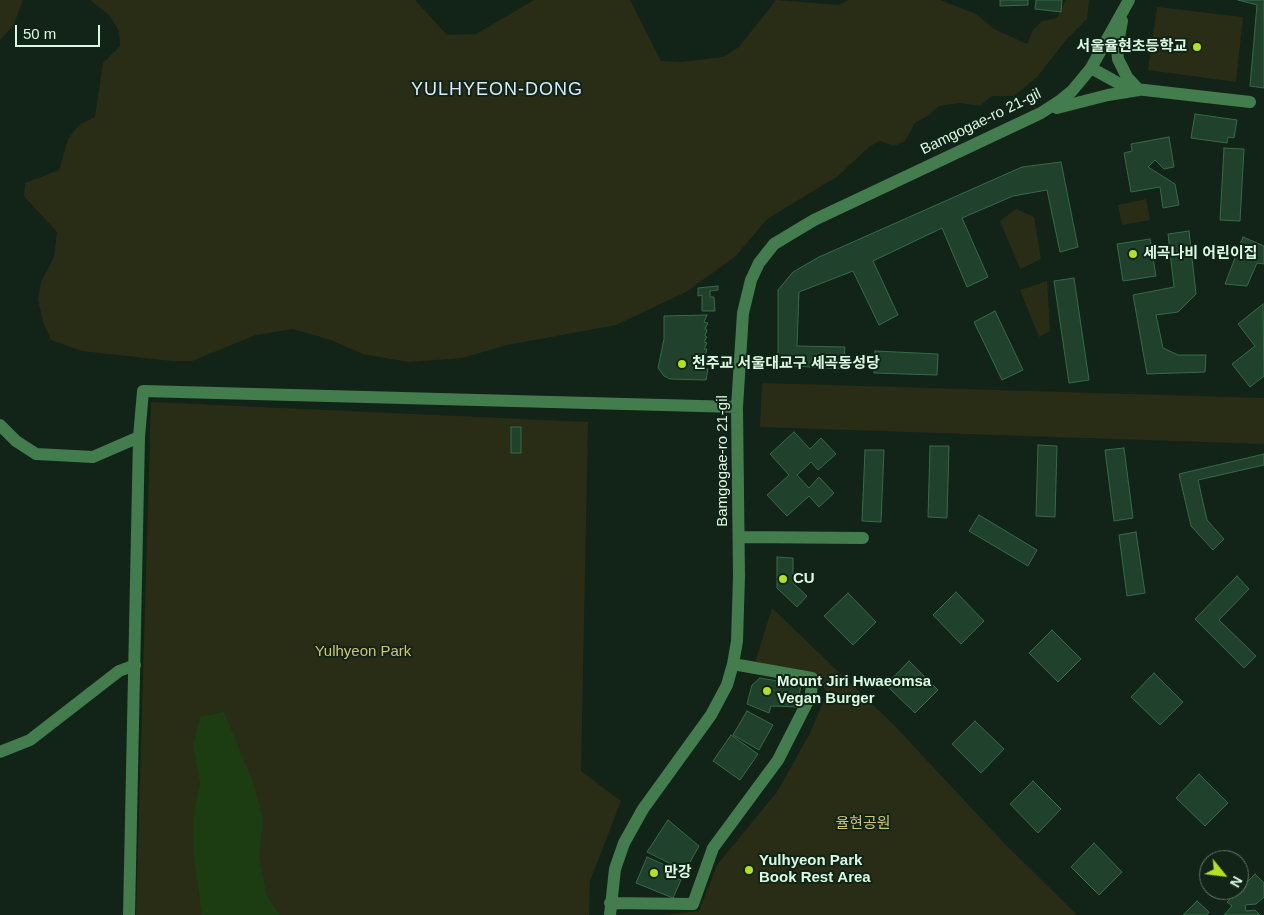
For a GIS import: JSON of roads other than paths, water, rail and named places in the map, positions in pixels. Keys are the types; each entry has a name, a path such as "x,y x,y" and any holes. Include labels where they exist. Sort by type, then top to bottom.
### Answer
{"street":[{"name":"Bamgogae-ro 21-gil","path":"610,909 614,869 624,843 643,809 711,715 727,684 733,664 737,641 739,536 738,406 743,313 751,280 759,263 774,244 814,220 1041,113 1072,91 1090,68 1127,4"},
{"path":"1127,4 1117,54 1124,71 1139,90"},
{"path":"1090,68 1115,83 1139,90 1250,102"},
{"path":"1041,113 1071,103 1139,90"},
{"path":"128,915 139,437 143,391 738,406"},
{"path":"0,425 16,441 36,454 93,457 139,437"},
{"path":"739,536 863,538"},
{"path":"0,752 30,740 119,671 135,664"},
{"path":"610,909 693,904 713,848 778,760 811,695 812,678 733,664"}],"place":[{"name":"서울율현초등학교","path":"1197,47"},
{"name":"세곡나비 어린이집","path":"1133,254"},
{"name":"천주교 서울대교구 세곡동성당","path":"682,364"},
{"name":"CU","path":"783,579"},
{"name":"Mount Jiri Hwaeomsa Vegan Burger","path":"767,691"},
{"name":"Yulhyeon Park Book Rest Area","path":"749,870"},
{"name":"만강","path":"654,873"}],"district":[{"name":"YULHYEON-DONG","path":"497,90"}],"park label":[{"name":"Yulhyeon Park","path":"363,652"},
{"name":"율현공원","path":"863,824"}]}
